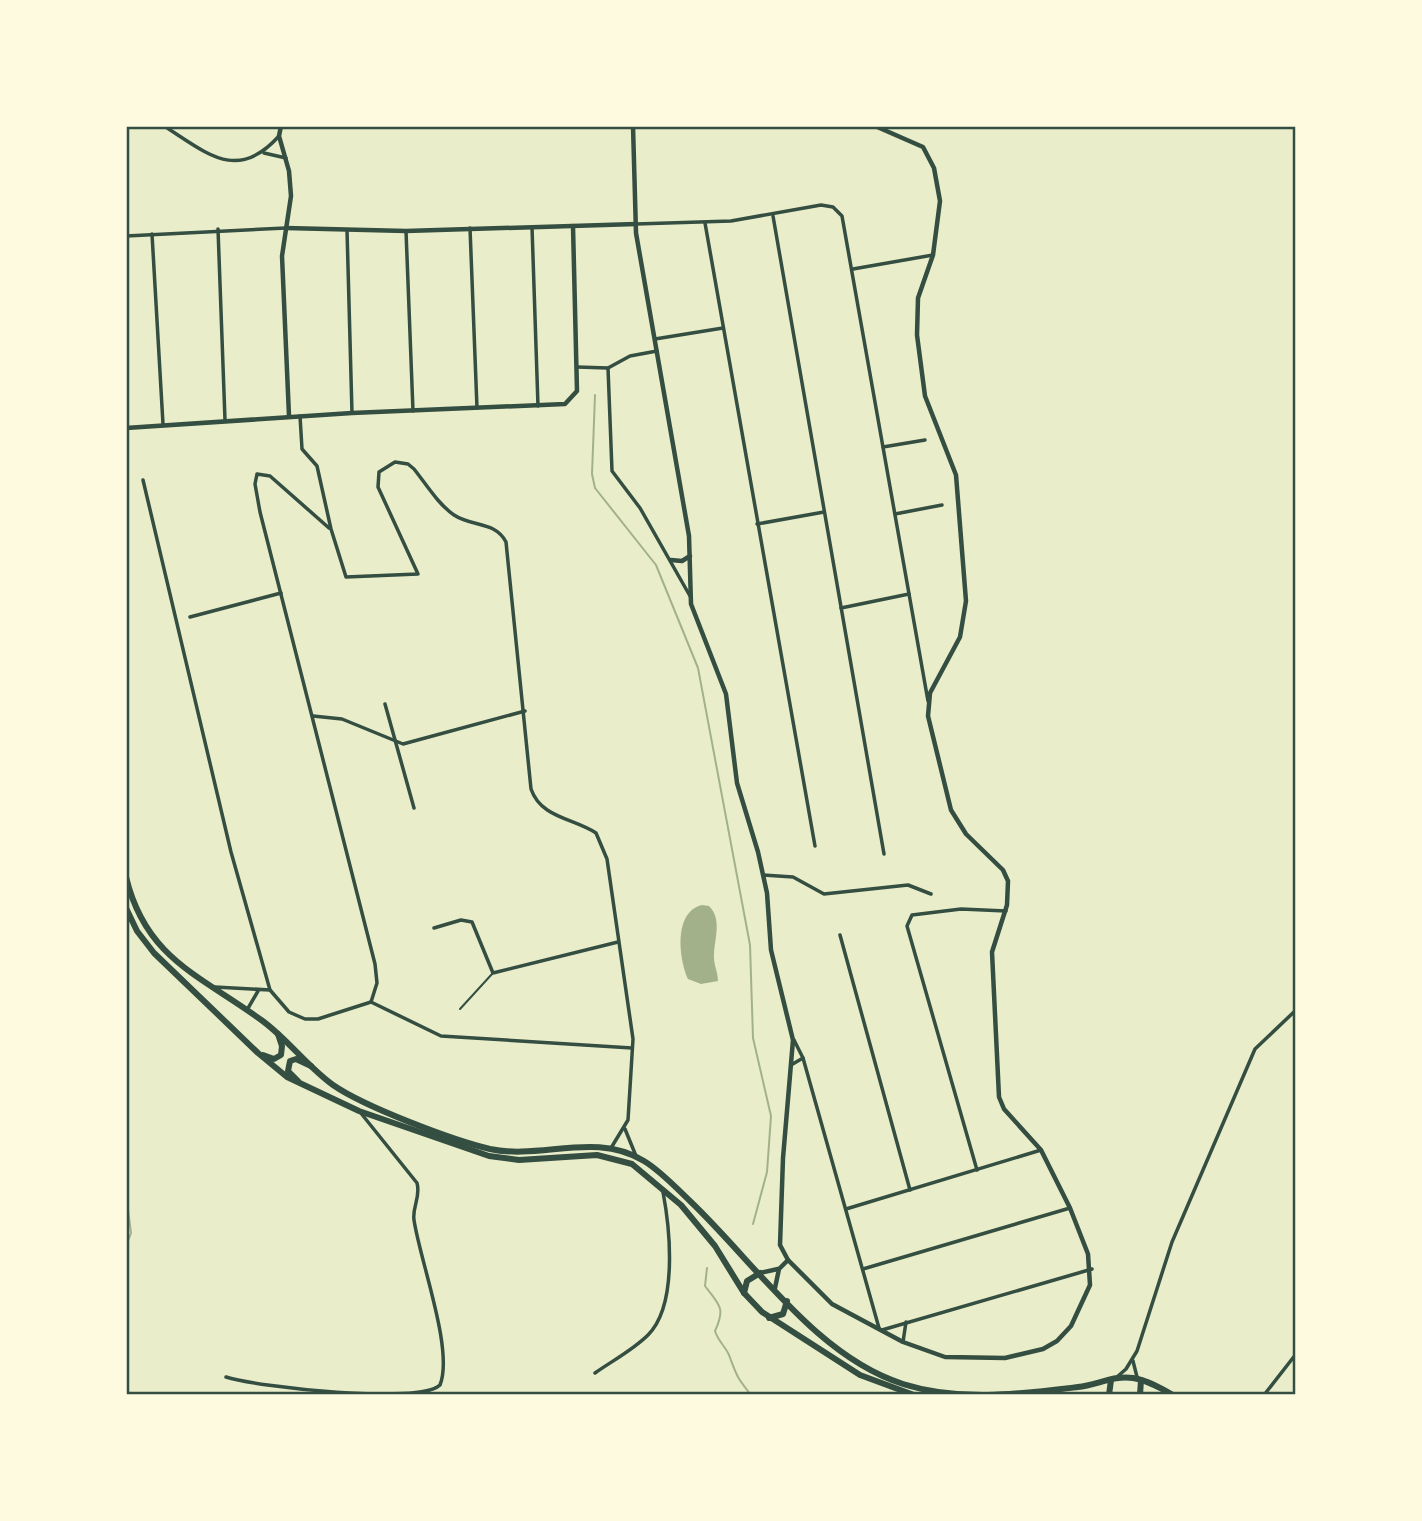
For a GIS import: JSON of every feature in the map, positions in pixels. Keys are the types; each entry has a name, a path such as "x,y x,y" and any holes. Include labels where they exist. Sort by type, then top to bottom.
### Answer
{"main road":[{"path":"126,877 137,915 152,938 187,971 277,1031 336,1087 363,1102 489,1149 517,1152 585,1146 611,1148 636,1157 676,1187 787,1301 851,1360 892,1380 933,1392 965,1395 1022,1393 1090,1386 1113,1378 1140,1380 1173,1395"},
{"path":"126,908 145,943 275,1070 359,1111 489,1156 519,1160 609,1156 632,1164 663,1187 709,1238 744,1293 768,1318 860,1375 914,1395"},
{"path":"258,1053 274,1059 281,1055 282,1046 277,1031"},
{"path":"305,1086 288,1071 288,1065 296,1059 314,1068"},
{"path":"744,1293 747,1281 760,1273"},
{"path":"768,1318 783,1314 787,1301"},
{"path":"1109,1395 1108,1386 1113,1378"},
{"path":"1140,1380 1140,1395"}],"street":[{"path":"164,126 228,162 242,162 264,153 279,136"},
{"path":"281,126 279,136 286,158 291,196 282,256 289,416"},
{"path":"633,126 636,224 690,556 690,596"},
{"path":"875,126 918,144 928,156 938,182 940,201 933,255 918,298 917,335 925,396 956,475 966,601 960,637 928,701"},
{"path":"264,153 286,158"},
{"path":"126,236 218,229 407,231 705,223 773,216 821,205 833,207 845,224 928,701 929,726 951,810 966,834 1006,875 1009,891 1006,911 992,951 999,1097 1004,1109 1041,1150 1070,1209 1092,1269 1087,1295 1071,1326 1057,1341 1033,1353 1005,1358 960,1359 903,1342 832,1304 788,1260 780,1245 793,1040"},
{"path":"773,216 884,853"},
{"path":"705,223 816,846"},
{"path":"126,428 289,416 538,406 570,402 577,391 573,226"},
{"path":"532,227 538,406"},
{"path":"470,228 477,408"},
{"path":"218,229 225,420"},
{"path":"347,230 352,413"},
{"path":"407,231 413,411"},
{"path":"152,234 163,424"},
{"path":"853,269 933,255"},
{"path":"656,339 723,327"},
{"path":"577,367 608,368 630,356 657,351"},
{"path":"608,368 612,471 640,508 690,596 726,694 737,783 763,875 771,950 793,1040 803,1058 880,1330"},
{"path":"300,416 302,449 317,466 331,529 346,577 418,574 378,487 379,472 388,464 408,464 451,513 499,531 506,542 525,711 527,759 533,794 549,812 591,830 599,837 607,859 632,1023 625,1129 636,1157"},
{"path":"883,447 925,440"},
{"path":"331,529 270,476 259,472 255,488 375,964 377,983 371,1002"},
{"path":"143,480 231,852 270,990 289,1013 305,1019 340,1013 371,1002 441,1035 632,1048"},
{"path":"895,514 942,505"},
{"path":"757,524 824,512"},
{"path":"671,560 682,561 690,556"},
{"path":"190,617 281,593"},
{"path":"841,608 909,594"},
{"path":"385,704 414,808"},
{"path":"313,716 342,719 394,742 413,743 525,711"},
{"path":"763,875 793,877 824,894 908,885 931,894"},
{"path":"977,1170 907,926 912,915 939,910 1006,911"},
{"path":"434,928 461,920 472,922 493,973 618,942"},
{"path":"840,935 910,1189"},
{"path":"209,986 270,990"},
{"path":"247,1010 258,990"},
{"path":"1113,1378 1132,1360 1167,1253 1255,1049 1296,1010"},
{"path":"791,1065 803,1058"},
{"path":"226,1377 265,1386 368,1393 428,1391 440,1385 443,1373 441,1344 413,1219 419,1195 417,1183 359,1111"},
{"path":"611,1148 625,1129"},
{"path":"846,1209 1041,1150"},
{"path":"595,1373 650,1334 656,1322 667,1288 672,1237 663,1187"},
{"path":"863,1269 1070,1209"},
{"path":"760,1273 779,1269 788,1260"},
{"path":"775,1288 779,1269"},
{"path":"880,1330 1092,1269"},
{"path":"903,1342 906,1322"},
{"path":"1264,1395 1296,1354"},
{"path":"1132,1360 1140,1380"}],"lane":[{"path":"460,1009 493,973"}],"shaded area":[{"path":"702,905 709,906 715,917 717,928 714,957 718,981 701,984 688,979 682,960 681,937 686,917 693,909"}],"waterway":[{"path":"595,395 592,474 595,488 656,565 698,668 750,945 753,1038 771,1116 767,1172 753,1224"},
{"path":"126,1195 131,1233 126,1246"},
{"path":"707,1268 705,1286 720,1311 715,1331 737,1376 751,1395"}]}
